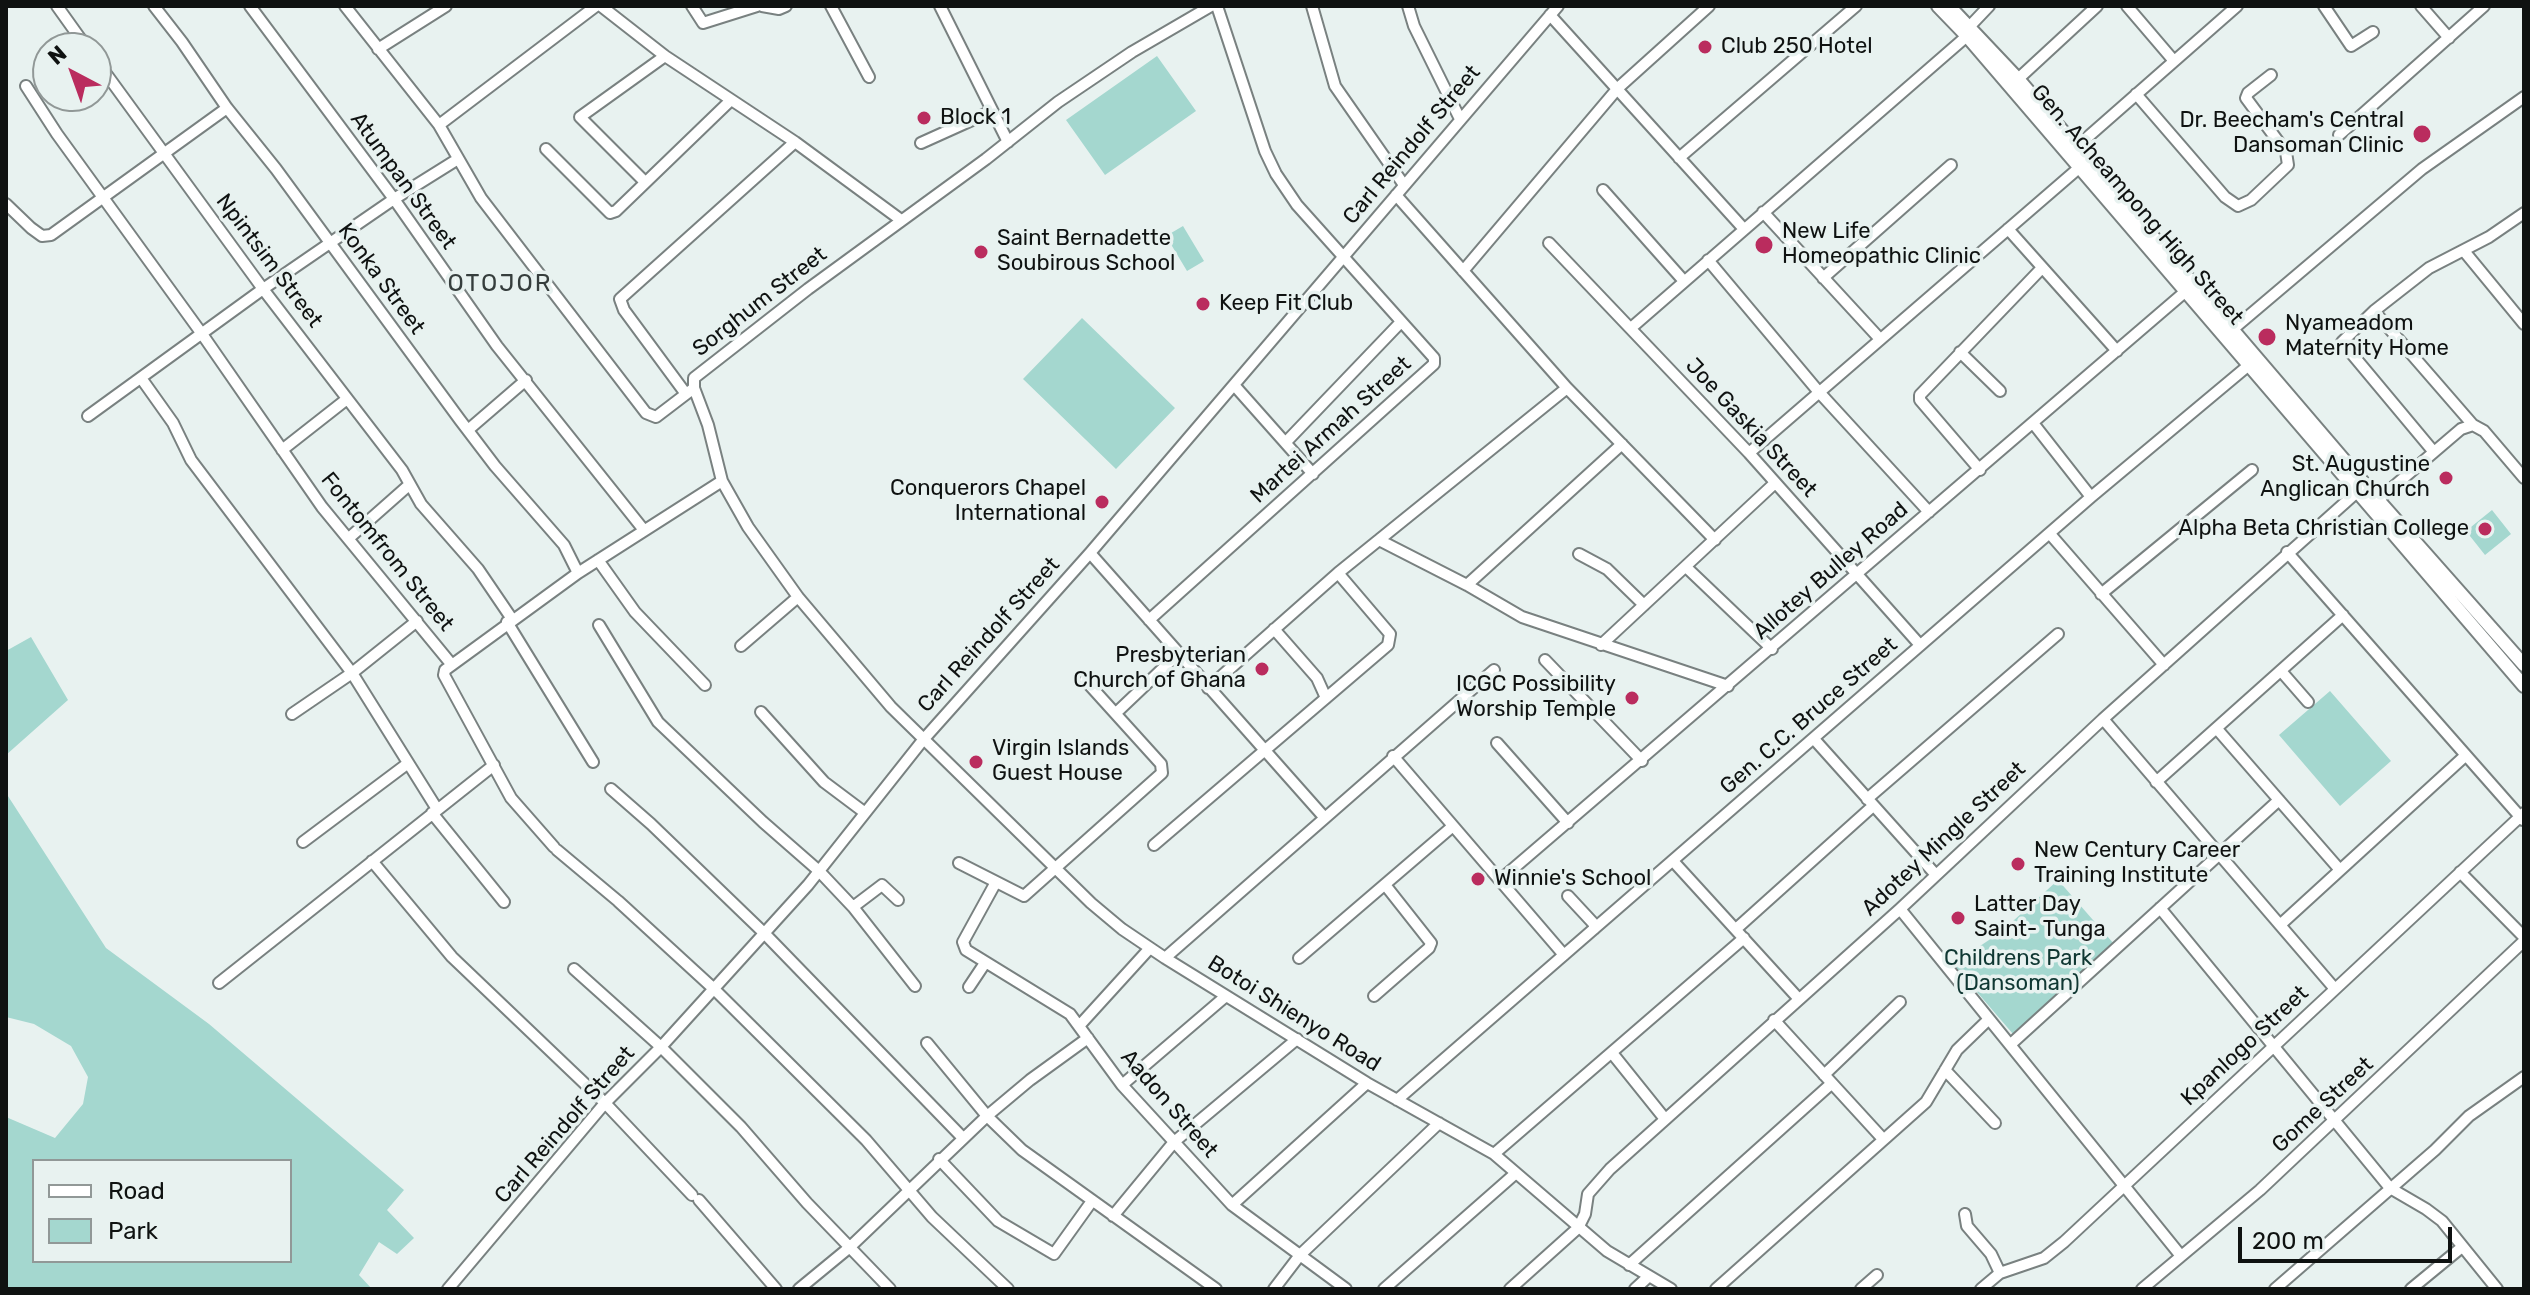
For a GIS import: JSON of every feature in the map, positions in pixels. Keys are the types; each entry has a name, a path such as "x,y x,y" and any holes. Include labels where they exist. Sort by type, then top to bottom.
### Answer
{"main road":[{"name":"Gen. Acheampong High Street","path":"1938,6 1969,31 2018,79 2073,150 2080,167 2357,492 2373,504 2524,665"},
{"name":"Gen. Acheampong High Street","path":"1949,6 2232,330 2524,686"}],"street":[{"path":"57,6 76,32"},
{"name":"Konka Street","path":"154,6 468,430 564,545 578,573"},
{"name":"Atumpan Street","path":"250,6 394,199 497,346 643,529"},
{"path":"345,6 439,125 481,198 646,413 656,417 690,391 624,310 620,299 795,142"},
{"path":"378,49 446,6"},
{"path":"439,125 598,6 665,56 795,142 901,220"},
{"path":"692,6 703,23 759,6 779,9 786,6"},
{"path":"831,6 869,77"},
{"path":"940,6 1008,142"},
{"name":"Sorghum Street","path":"923,740 798,597 748,527 722,481 708,425 690,391 694,378 1058,102 1120,61 1214,6"},
{"name":"Martei Armah Street","path":"1149,620 1434,364 1434,358 1297,205 1276,174 1214,6"},
{"path":"1312,6 1335,86 1404,185"},
{"path":"1408,6 1414,26 1460,119"},
{"name":"Carl Reindolf Street","path":"448,1289 605,1103 661,1047 819,871 923,740 1090,553 1558,6"},
{"path":"1463,271 1618,88 1709,6"},
{"path":"1679,158 1856,6"},
{"path":"1631,328 1969,31 1989,6"},
{"path":"2018,79 2097,6"},
{"path":"2127,6 2174,61"},
{"path":"2073,150 2237,6"},
{"path":"2324,6 2351,46 2373,32"},
{"path":"2421,6 2449,38"},
{"path":"2339,135 2484,6"},
{"path":"1550,15 1743,228"},
{"path":"645,182 580,117 665,56"},
{"path":"2136,94 2225,197 2238,206 2251,200 2288,165 2286,152 2246,101 2248,93 2271,75"},
{"name":"Npintsim Street","path":"112,81 263,289 402,470 421,504 478,569 593,762"},
{"name":"Fontomfrom Street","path":"26,86 322,507 452,665 509,620 643,529 722,481"},
{"path":"2232,330 2422,169 2524,97"},
{"path":"546,149 610,213 616,211 731,100"},
{"path":"6,204 31,228 46,237 227,108"},
{"path":"921,143 992,111"},
{"path":"88,416 263,289 458,159"},
{"path":"1823,278 1951,165"},
{"path":"1749,453 2080,167"},
{"path":"1603,190 1683,280"},
{"path":"1396,195 1567,388 1715,540"},
{"path":"1763,212 1880,339"},
{"path":"2433,451 2342,342 2374,311 2429,268 2464,251 2524,213"},
{"path":"2008,229 2117,351"},
{"name":"Joe Gaskia Street","path":"1549,243 1749,453 1920,645"},
{"path":"2464,251 2524,324"},
{"path":"1708,260 1818,391 1929,512"},
{"path":"1980,470 1920,400 1922,391 2041,269"},
{"name":"Allotey Bulley Road","path":"1500,880 2186,291"},
{"path":"2374,311 2473,425 2484,431 2524,478"},
{"path":"1286,442 1401,322"},
{"path":"1960,352 2000,391"},
{"name":"Gen. C.C. Bruce Street","path":"1397,1100 2091,497 2249,365"},
{"path":"141,378 173,423 191,460 352,673 434,811 504,902"},
{"path":"468,430 526,380"},
{"path":"1234,385 1313,474"},
{"path":"1208,688 1338,573 1567,388"},
{"path":"282,450 347,399"},
{"path":"2033,423 2091,497"},
{"path":"2373,504 2433,451 2461,429 2473,425"},
{"path":"1467,585 1622,444"},
{"path":"2101,594 2252,470"},
{"path":"1601,645 1775,483"},
{"path":"349,538 409,485"},
{"name":"Adotey Mingle Street","path":"1578,1228 1585,1214 1588,1194 1596,1183 1900,909 2103,719 2357,492"},
{"path":"2050,534 2164,665"},
{"path":"1379,540 1522,617 1728,686"},
{"path":"2287,552 2465,756 2523,817"},
{"path":"1090,553 1324,817"},
{"path":"1579,554 1607,569 1644,605"},
{"path":"598,560 635,612 705,685"},
{"path":"1686,567 1772,649"},
{"path":"1154,845 1391,640 1390,634 1338,573"},
{"path":"741,646 798,597"},
{"path":"2156,782 2343,615"},
{"path":"292,714 352,673 417,621"},
{"path":"599,625 660,724 819,871 853,907 915,986"},
{"path":"1274,629 1317,678 1326,698"},
{"path":"1736,929 2058,634"},
{"path":"1116,713 1178,654"},
{"path":"1545,660 1642,761"},
{"path":"452,665 444,675 511,798 555,848 714,989 866,1140 932,1217 1008,1289"},
{"path":"1165,958 1494,670"},
{"path":"2281,671 2308,702"},
{"path":"959,863 1024,896 1162,773 1161,764 1085,680"},
{"path":"761,712 824,782 864,812"},
{"path":"2103,719 2335,989"},
{"path":"2217,729 2340,870"},
{"path":"1814,739 1936,875"},
{"name":"Botoi Shienyo Road","path":"923,740 1122,929 1367,1083 1494,1154 1578,1228 1629,1265 1671,1289"},
{"path":"1497,743 1568,823"},
{"path":"1393,756 1564,955"},
{"path":"2280,925 2465,756"},
{"path":"303,842 407,764"},
{"path":"219,983 494,765"},
{"path":"611,789 764,933 962,1137"},
{"path":"2011,1044 2279,800"},
{"name":"Kpanlogo Street","path":"1981,1289 2000,1273 2044,1258 2126,1187 2460,872 2523,817"},
{"path":"1299,958 1453,826"},
{"path":"372,861 452,957 605,1103 695,1197 776,1289"},
{"path":"1673,861 1798,998"},
{"path":"2460,872 2524,939"},
{"name":"Aadon Street","path":"996,882 963,947 1062,1007 1122,1085 1232,1205 1346,1289"},
{"path":"853,907 882,885 898,900"},
{"path":"1374,996 1431,943 1386,886"},
{"path":"1568,896 1594,924 1594,929"},
{"path":"2160,908 2390,1188 2442,1221 2497,1289"},
{"path":"1900,909 2181,1256"},
{"path":"1494,1154 1744,938"},
{"name":"Gome Street","path":"2142,1289 2335,1122 2524,939"},
{"path":"1079,1026 1150,948"},
{"path":"969,987 985,963"},
{"path":"574,969 661,1047 741,1127 807,1203 890,1289"},
{"path":"1122,1085 1226,996"},
{"path":"1629,1265 1828,1079 1900,1002"},
{"path":"1716,1289 1930,1098 1961,1045 1989,1019"},
{"path":"1774,1020 1883,1139"},
{"path":"799,1289 850,1247 962,1137 1030,1080 1088,1038"},
{"path":"1113,1216 1174,1142 1297,1039"},
{"path":"927,1043 987,1116 1022,1150 1216,1289"},
{"path":"1612,1053 1665,1119"},
{"path":"1945,1070 1995,1123"},
{"path":"2275,1289 2435,1150 2469,1116 2524,1077"},
{"path":"1232,1205 1367,1083"},
{"path":"1274,1289 1300,1255 1439,1123"},
{"path":"939,1159 998,1221 1054,1254 1092,1201"},
{"path":"1384,1289 1516,1173"},
{"path":"1965,1214 1967,1226 1991,1254 2000,1273"},
{"path":"1510,1289 1578,1228"},
{"path":"2411,1289 2462,1247"},
{"path":"1861,1289 1877,1275"},
{"path":"1635,1289 1648,1277"}],"green space":[{"path":"1157,56 1196,111 1105,175 1066,120"},
{"path":"1183,226 1204,261 1187,271 1166,236"},
{"path":"1082,318 1175,408 1116,469 1023,379"},
{"path":"2492,510 2511,534 2485,555 2466,531"},
{"path":"31,637 68,700 6,755 6,651"},
{"path":"2330,691 2391,761 2340,806 2279,735"},
{"path":"6,793 106,948 209,1024 404,1190 387,1210 414,1238 397,1254 379,1242 359,1275 372,1289 6,1289 6,1117 55,1138 83,1104 88,1077 71,1046 34,1024 6,1017"},
{"name":"Childrens Park (Dansoman)","path":"2058,880 2114,944 2013,1034 1953,964 2001,932"}],"place":[{"name":"Club 250 Hotel","path":"1705,47"},
{"name":"Block 1","path":"924,118"},
{"name":"Dr. Beecham's Central Dansoman Clinic","path":"2422,134"},
{"name":"New Life Homeopathic Clinic","path":"1764,245"},
{"name":"Saint Bernadette Soubirous School","path":"981,252"},
{"name":"Keep Fit Club","path":"1203,304"},
{"name":"Nyameadom Maternity Home","path":"2267,337"},
{"name":"St. Augustine Anglican Church","path":"2446,478"},
{"name":"Conquerors Chapel International","path":"1102,502"},
{"name":"Alpha Beta Christian College","path":"2485,529"},
{"name":"Presbyterian Church of Ghana","path":"1262,669"},
{"name":"ICGC Possibility Worship Temple","path":"1632,698"},
{"name":"Virgin Islands Guest House","path":"976,762"},
{"name":"New Century Career Training Institute","path":"2018,864"},
{"name":"Winnie's School","path":"1478,879"},
{"name":"Latter Day Saint- Tunga","path":"1958,918"}],"district":[{"name":"OTOJOR","path":"500,284"}]}
